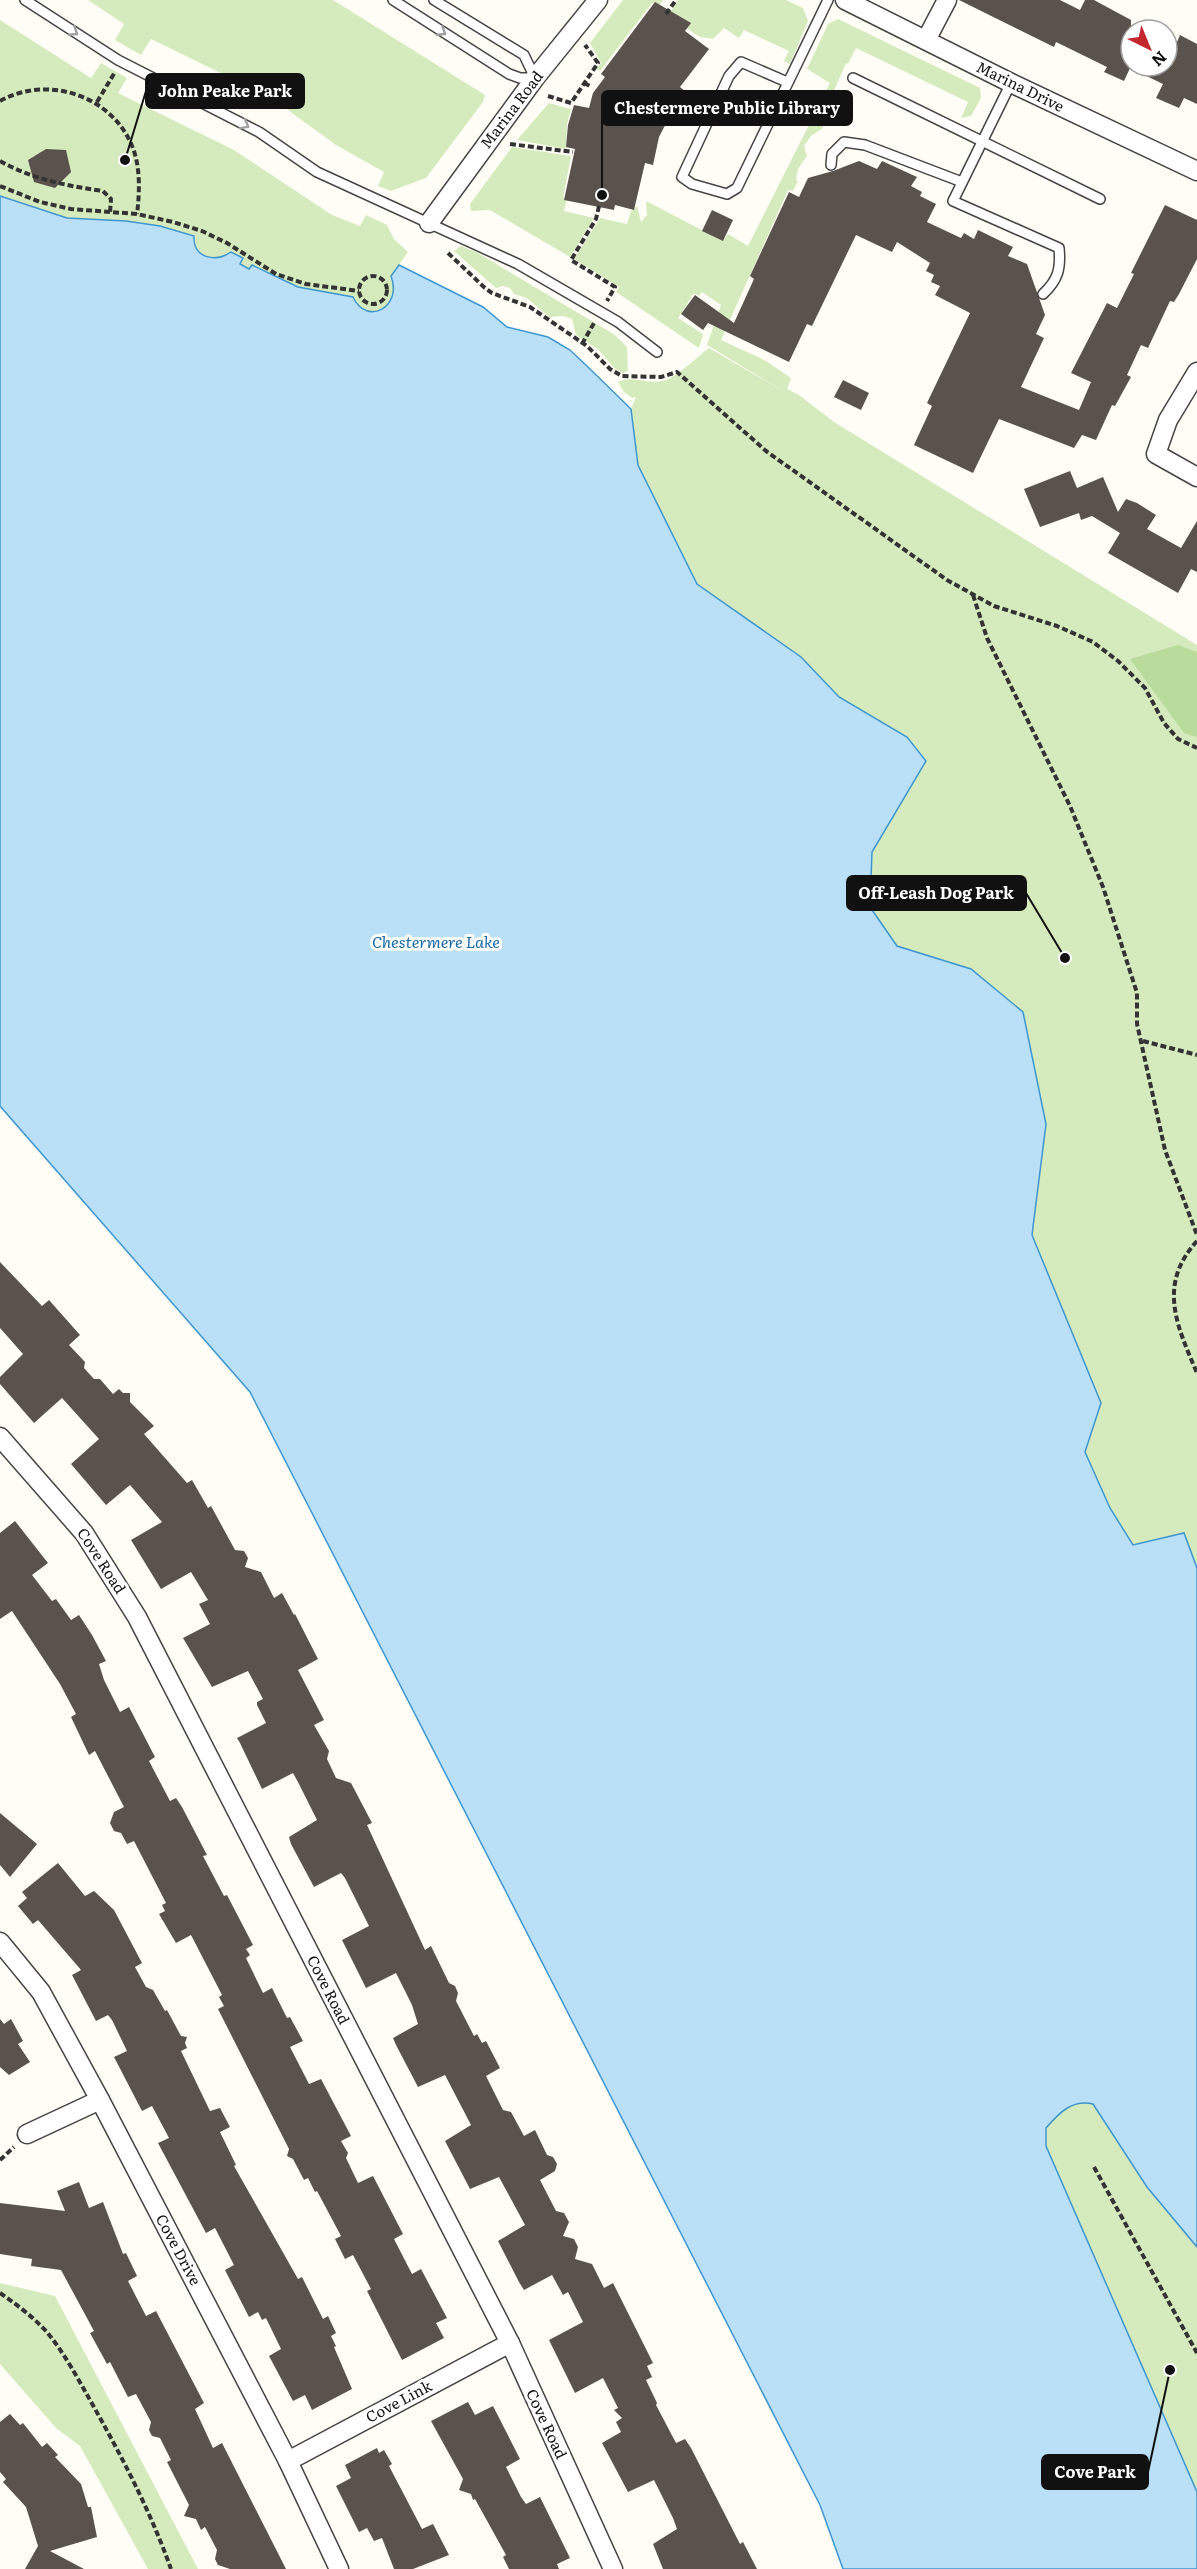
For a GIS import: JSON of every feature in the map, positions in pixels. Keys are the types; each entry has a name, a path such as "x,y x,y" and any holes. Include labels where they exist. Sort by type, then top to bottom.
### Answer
{"street":[{"name":"Marina Road","path":"429,223 535,78 598,0"},
{"name":"Marina Drive","path":"845,0 1011,83 1197,171"},
{"path":"926,40 947,0"},
{"path":"1197,372 1168,420 1156,454 1197,477"},
{"name":"Cove Road","path":"0,1437 84,1533 137,1617 510,2343 613,2569"},
{"name":"Cove Drive","path":"0,1942 41,1992 100,2100 288,2461 339,2569"},
{"path":"27,2134 100,2100"},
{"name":"Cove Link","path":"288,2461 510,2343"}],"lane":[{"path":"25,0 118,60 259,132 317,172 519,264 600,312 657,352"},
{"path":"393,0 509,74 520,78 535,78 524,55 434,0"},
{"path":"787,82 741,62 729,76 682,177 692,184 727,194 737,188 828,0"},
{"path":"853,78 1100,199"},
{"path":"1011,83 953,201 1059,248 1060,264 1056,281 1043,294"},
{"path":"831,165 832,154 844,142 865,145 962,182"}],"path":[{"path":"666,14 676,0"},
{"path":"548,96 571,103 598,63 585,44"},
{"path":"97,102 115,71"},
{"path":"584,83 592,87"},
{"path":"0,100 10,95 39,88 64,91 97,102 129,140 137,163 139,195 137,214"},
{"path":"509,144 573,152"},
{"path":"0,161 24,173 71,187 103,191 111,199 110,213"},
{"path":"0,186 39,202 71,209 137,214 202,231 276,274 306,284 359,291"},
{"path":"582,344 615,287 571,260 596,219 599,206"},
{"path":"448,253 492,293 530,307 622,376 661,377 677,372 766,451 946,580 994,606 1058,626 1093,642 1118,661 1145,688 1164,723 1178,739 1197,748"},
{"path":"373,277 385,283 387,291 384,300 371,304 363,300 359,291 362,282 373,277"},
{"path":"973,595 987,638 1070,806 1103,886 1137,993 1137,1024 1143,1041 1165,1149 1197,1235"},
{"path":"1143,1041 1197,1055"},
{"path":"1197,1241 1179,1267 1174,1282 1173,1298 1180,1332 1197,1373"},
{"path":"1094,2167 1197,2353"},
{"path":"0,2293 26,2311 47,2332 73,2371 152,2518 171,2569"}],"green space":[{"path":"88,0 333,0 485,95 483,102 426,178 391,191 378,186 384,172 336,145 270,97 151,39 141,55 115,40 124,24"},
{"path":"623,0 663,0 659,6 652,3 600,71 596,69 601,63 590,43"},
{"path":"678,0 786,0 803,8 808,21 790,64 784,61 789,51 744,30 739,38 724,28 713,39 700,37 668,16"},
{"path":"838,19 980,88 981,98 971,116 961,118 968,102 856,48 848,64 846,63 830,100 850,111 821,121 823,128 811,136 804,146 807,156 798,169 796,180 798,181 793,191 788,190 721,340 766,361 791,378 787,389 799,395 834,422 1197,645 1197,1568 1184,1533 1133,1545 1110,1508 1085,1452 1101,1403 1032,1235 1046,1124 971,969 897,946 870,907 872,852 926,760 907,737 839,697 801,657 697,584 638,465 631,409 636,397 632,398 624,392 618,382 629,379 654,382 666,380 709,348 788,394 707,345 721,305 702,292 699,296 694,293 678,318 703,334 699,348 616,292 619,287 574,259 600,218 627,224 631,211 637,206 641,222 647,215 646,201 723,241 728,234 748,246 830,83 807,69 828,24"},
{"path":"0,20 91,78 101,63 127,78 118,93 234,150 332,215 360,226 366,215 387,225 394,239 408,252 391,276 392,297 388,304 374,312 366,310 358,306 352,297 298,287 252,265 250,269 240,264 242,259 231,252 218,257 206,256 198,249 194,236 160,226 126,221 67,218 0,196"},
{"path":"549,103 571,109 567,124 566,149 517,140"},
{"path":"512,147 571,156 563,198 567,199 564,211 594,218 570,257 490,210 471,211 470,204"},
{"path":"461,246 478,253 615,335 627,347 628,371 623,373 615,369 599,350 576,335 572,319 564,316 549,317 527,298 514,294 510,288 503,286 496,288 454,251"},
{"path":"1178,645 1197,652 1197,737 1184,733 1130,659"},
{"path":"1082,2101 1093,2104 1147,2187 1197,2247 1197,2492 1046,2146 1046,2128 1061,2111"},
{"path":"0,2283 55,2296 198,2569 148,2569 80,2446 56,2428 0,2364"}],"water":[{"name":"Chestermere Lake","path":"0,196 67,218 126,221 160,226 194,236 197,249 201,254 212,258 231,252 243,258 240,264 249,269 252,265 298,287 353,297 359,306 374,312 388,304 392,297 391,276 399,265 483,307 507,327 548,337 570,350 631,409 638,465 697,584 801,657 839,697 907,737 926,761 872,852 870,907 897,946 971,969 1023,1012 1046,1124 1032,1235 1101,1403 1085,1452 1110,1508 1133,1545 1184,1533 1197,1568 1197,2247 1147,2187 1093,2104 1072,2105 1061,2112 1046,2128 1046,2146 1197,2492 1197,2569 843,2569 820,2505 250,1392 0,1106"}],"building":[{"path":"959,0 1060,0 1080,10 1085,0 1094,0 1127,18 1119,18 1119,78 1125,78 1124,81 1104,72 1107,67 1056,42 1054,47"},
{"path":"655,2 691,23 685,31 709,49 680,87 687,93 673,110 659,137 653,165 645,163 634,210 615,205 614,210 564,200 575,149 566,147 568,125 574,105 589,108 593,93 605,77 601,74"},
{"path":"1180,35 1197,44 1197,104 1184,98 1179,108 1156,98 1163,84 1151,78 1179,78"},
{"path":"46,149 66,150 71,172 55,188 34,182 28,160"},
{"path":"859,161 877,169 882,161 917,177 911,186 922,192 920,196 936,204 927,222 961,238 964,233 974,239 978,230 1013,247 1008,256 1027,264 1045,315 1036,334 1044,338 1021,387 1079,410 1091,382 1071,373 1107,303 1117,308 1134,274 1131,273 1165,205 1197,220 1197,259 1174,302 1170,301 1148,348 1141,345 1127,375 1131,377 1115,406 1112,405 1096,440 1082,435 1074,448 999,419 973,473 914,445 932,406 927,403 970,313 935,295 940,286 931,282 934,275 926,271 930,263 897,242 892,252 856,235 812,326 807,324 789,362 708,323 703,330 681,314 695,295 734,323 754,279 750,276 789,192 799,197 808,178"},
{"path":"712,210 733,220 723,241 702,231"},
{"path":"843,380 869,393 861,410 834,397"},
{"path":"1070,471 1077,488 1103,477 1118,512 1126,499 1137,503 1156,515 1147,529 1181,548 1197,521 1197,572 1191,569 1178,593 1108,553 1120,533 1092,516 1081,520 1079,513 1040,527 1024,489"},
{"path":"0,1262 42,1306 49,1300 80,1335 69,1345 85,1362 84,1368 94,1379 100,1379 113,1394 119,1389 123,1393 130,1393 130,1402 154,1426 144,1434 187,1483 192,1480 208,1508 211,1506 235,1550 244,1551 248,1558 245,1567 261,1572 274,1598 282,1593 295,1614 318,1659 298,1670 324,1720 314,1725 329,1751 327,1759 336,1778 351,1783 372,1823 367,1825 425,1950 431,1946 449,1983 455,1986 458,1993 456,2001 474,2036 477,2034 482,2043 486,2041 500,2068 486,2076 503,2110 511,2112 524,2136 535,2130 547,2155 553,2157 557,2164 555,2171 540,2180 556,2211 564,2213 569,2222 563,2236 574,2239 578,2247 575,2259 592,2264 604,2288 613,2283 653,2363 647,2366 652,2377 646,2380 656,2405 676,2443 685,2439 691,2448 740,2544 743,2542 757,2569 663,2569 653,2544 677,2529 673,2518 654,2480 628,2492 602,2443 621,2432 616,2422 622,2418 614,2410 618,2408 603,2378 575,2393 549,2340 583,2322 568,2292 563,2295 552,2275 524,2290 519,2282 498,2241 525,2225 499,2177 470,2189 445,2141 471,2125 445,2075 418,2087 393,2038 418,2024 412,2005 396,1973 366,1988 342,1940 369,1926 345,1878 341,1873 314,1887 291,1844 289,1837 317,1820 299,1784 293,1773 262,1789 237,1738 266,1723 257,1705 257,1702 263,1699 248,1671 212,1687 183,1638 210,1624 199,1604 208,1600 191,1572 161,1589 131,1540 162,1522 130,1485 106,1505 71,1464 99,1439 62,1398 34,1423 0,1384 0,1377 23,1354 0,1328"},
{"path":"15,1521 48,1563 32,1575 52,1601 56,1599 71,1620 79,1615 92,1635 106,1661 99,1664 104,1680 120,1712 129,1707 155,1757 149,1761 170,1801 176,1798 207,1855 203,1856 224,1896 227,1895 253,1945 246,1949 250,1955 246,1958 263,1993 272,1988 287,2018 290,2017 303,2041 290,2047 309,2084 321,2079 351,2136 341,2141 348,2153 346,2158 358,2183 373,2176 403,2234 394,2239 412,2274 421,2269 447,2318 436,2323 444,2338 402,2360 367,2291 371,2289 353,2255 345,2259 335,2239 341,2236 317,2191 315,2192 308,2178 304,2180 293,2159 287,2156 289,2149 218,2009 224,2006 219,1997 222,1995 191,1935 176,1943 159,1914 165,1911 162,1905 166,1903 134,1841 127,1844 121,1833 114,1831 110,1823 114,1812 124,1807 95,1751 89,1755 71,1717 76,1714 60,1684 12,1611 0,1619 0,1533"},
{"path":"0,1813 37,1844 10,1877 0,1865"},
{"path":"58,1863 85,1896 94,1891 114,1910 142,1963 135,1967 146,1987 153,1990 181,2036 187,2037 185,2043 187,2048 181,2051 210,2111 220,2108 230,2127 220,2132 236,2165 234,2166 298,2279 302,2277 323,2319 328,2316 336,2333 331,2336 336,2346 334,2347 352,2389 312,2410 305,2395 293,2401 269,2356 281,2349 266,2318 262,2320 258,2312 249,2317 225,2270 234,2265 215,2228 206,2233 158,2143 169,2138 152,2106 142,2111 114,2057 127,2051 112,2020 108,2015 96,2021 72,1975 81,1970 38,1920 33,1924 18,1906 27,1898 22,1892"},
{"path":"0,2019 4,2024 11,2019 23,2041 18,2044 30,2062 9,2075 0,2067"},
{"path":"79,2182 89,2208 103,2202 123,2254 126,2253 137,2276 128,2281 146,2316 156,2311 204,2403 195,2409 213,2448 222,2443 286,2569 230,2569 218,2565 215,2559 217,2550 205,2527 201,2530 196,2519 184,2516 189,2505 167,2462 171,2460 160,2438 152,2436 149,2430 151,2422 136,2394 128,2397 110,2362 107,2364 90,2333 94,2331 61,2270 31,2266 32,2259 0,2254 0,2203 65,2211 57,2191"},
{"path":"468,2402 475,2415 493,2406 520,2459 506,2467 521,2497 526,2504 540,2497 570,2558 557,2564 559,2569 509,2569 503,2557 506,2555 475,2499 473,2500 471,2494 459,2490 463,2479 431,2421"},
{"path":"10,2414 20,2425 23,2423 42,2447 47,2443 58,2455 55,2457 81,2484 88,2507 91,2507 97,2537 50,2551 84,2569 25,2569 38,2546 26,2507 3,2482 6,2479 0,2472 0,2422"},
{"path":"377,2448 379,2453 384,2450 392,2464 389,2466 422,2529 433,2524 449,2555 413,2569 394,2569 382,2538 374,2541 367,2528 359,2532 336,2486 351,2478 345,2465"}],"place":[{"name":"John Peake Park","path":"125,160"},
{"name":"Chestermere Public Library","path":"602,195"},
{"name":"Off-Leash Dog Park","path":"1065,958"},
{"name":"Cove Park","path":"1170,2370"}]}
